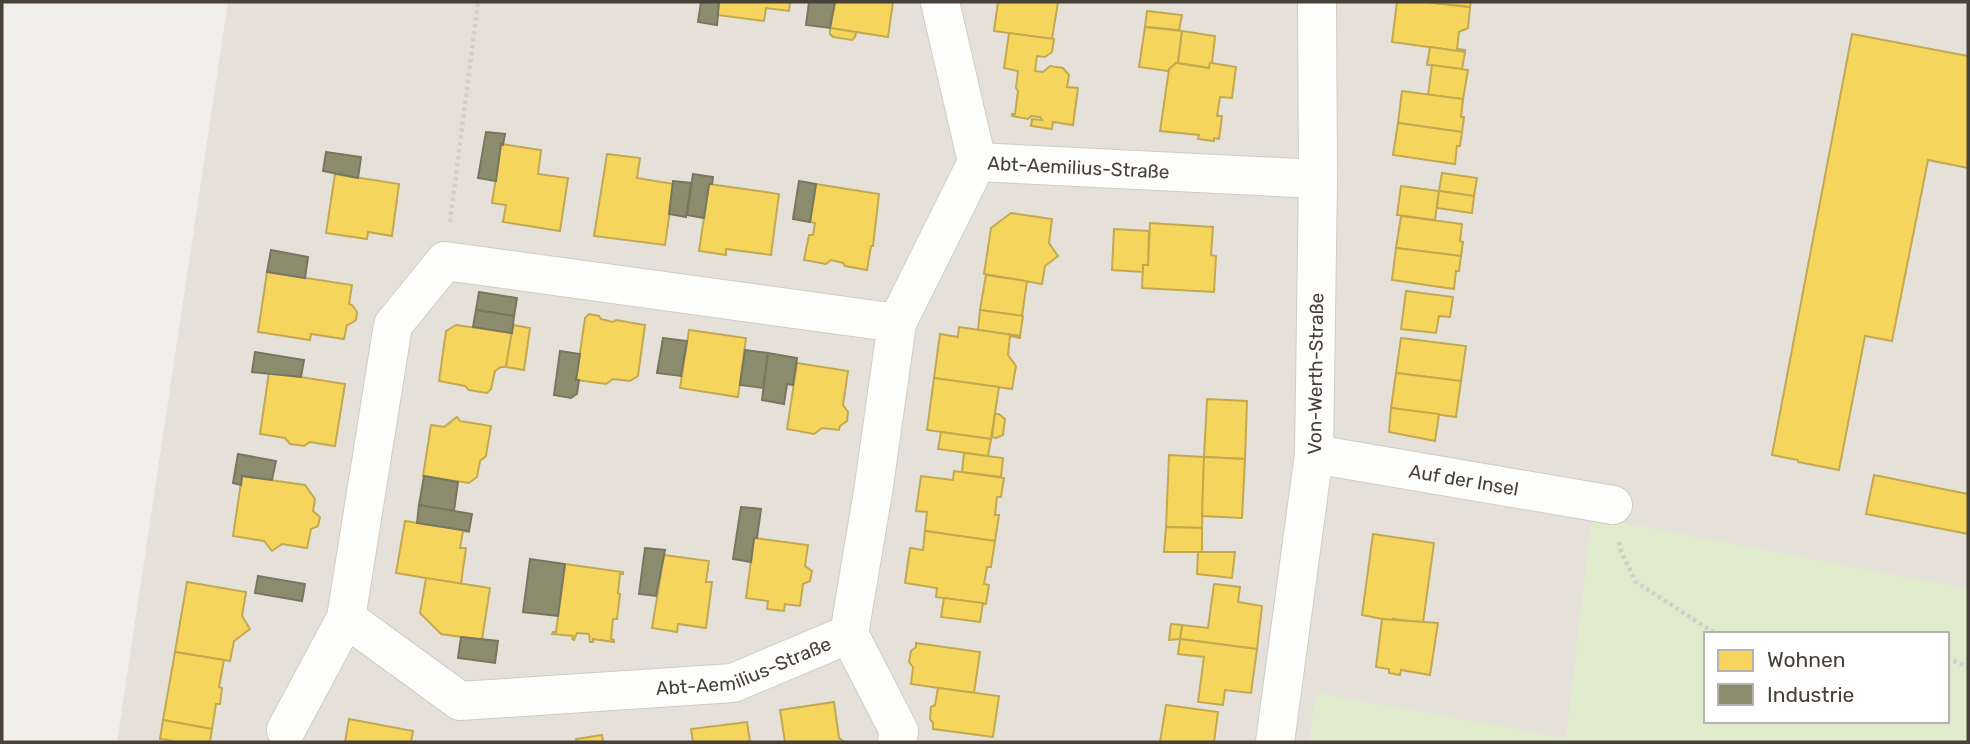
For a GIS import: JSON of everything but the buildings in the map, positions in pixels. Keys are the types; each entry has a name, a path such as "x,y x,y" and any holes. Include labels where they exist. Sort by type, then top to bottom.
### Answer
{"street":[{"path":"940,2 977,162"},
{"name":"Von-Werth-Straße","path":"1275,742 1314,454 1318,179 1317,2"},
{"name":"Abt-Aemilius-Straße","path":"346,618 460,701 733,683 849,634 897,323 977,162 1318,179"},
{"path":"286,730 346,618 393,325 445,261 897,323"},
{"name":"Auf der Insel","path":"1314,454 1613,505"},
{"path":"849,634 899,731 897,742"}],"path":[{"path":"445,261 478,2"},
{"path":"1613,505 1620,552 1636,582 1713,632"},
{"path":"1949,659 1968,667"}],"shaded area":[{"path":"228,2 1968,2 1968,742 117,742"}],"green space":[{"path":"1593,517 1968,589 1968,742 1309,742 1316,693 1566,738"}]}
